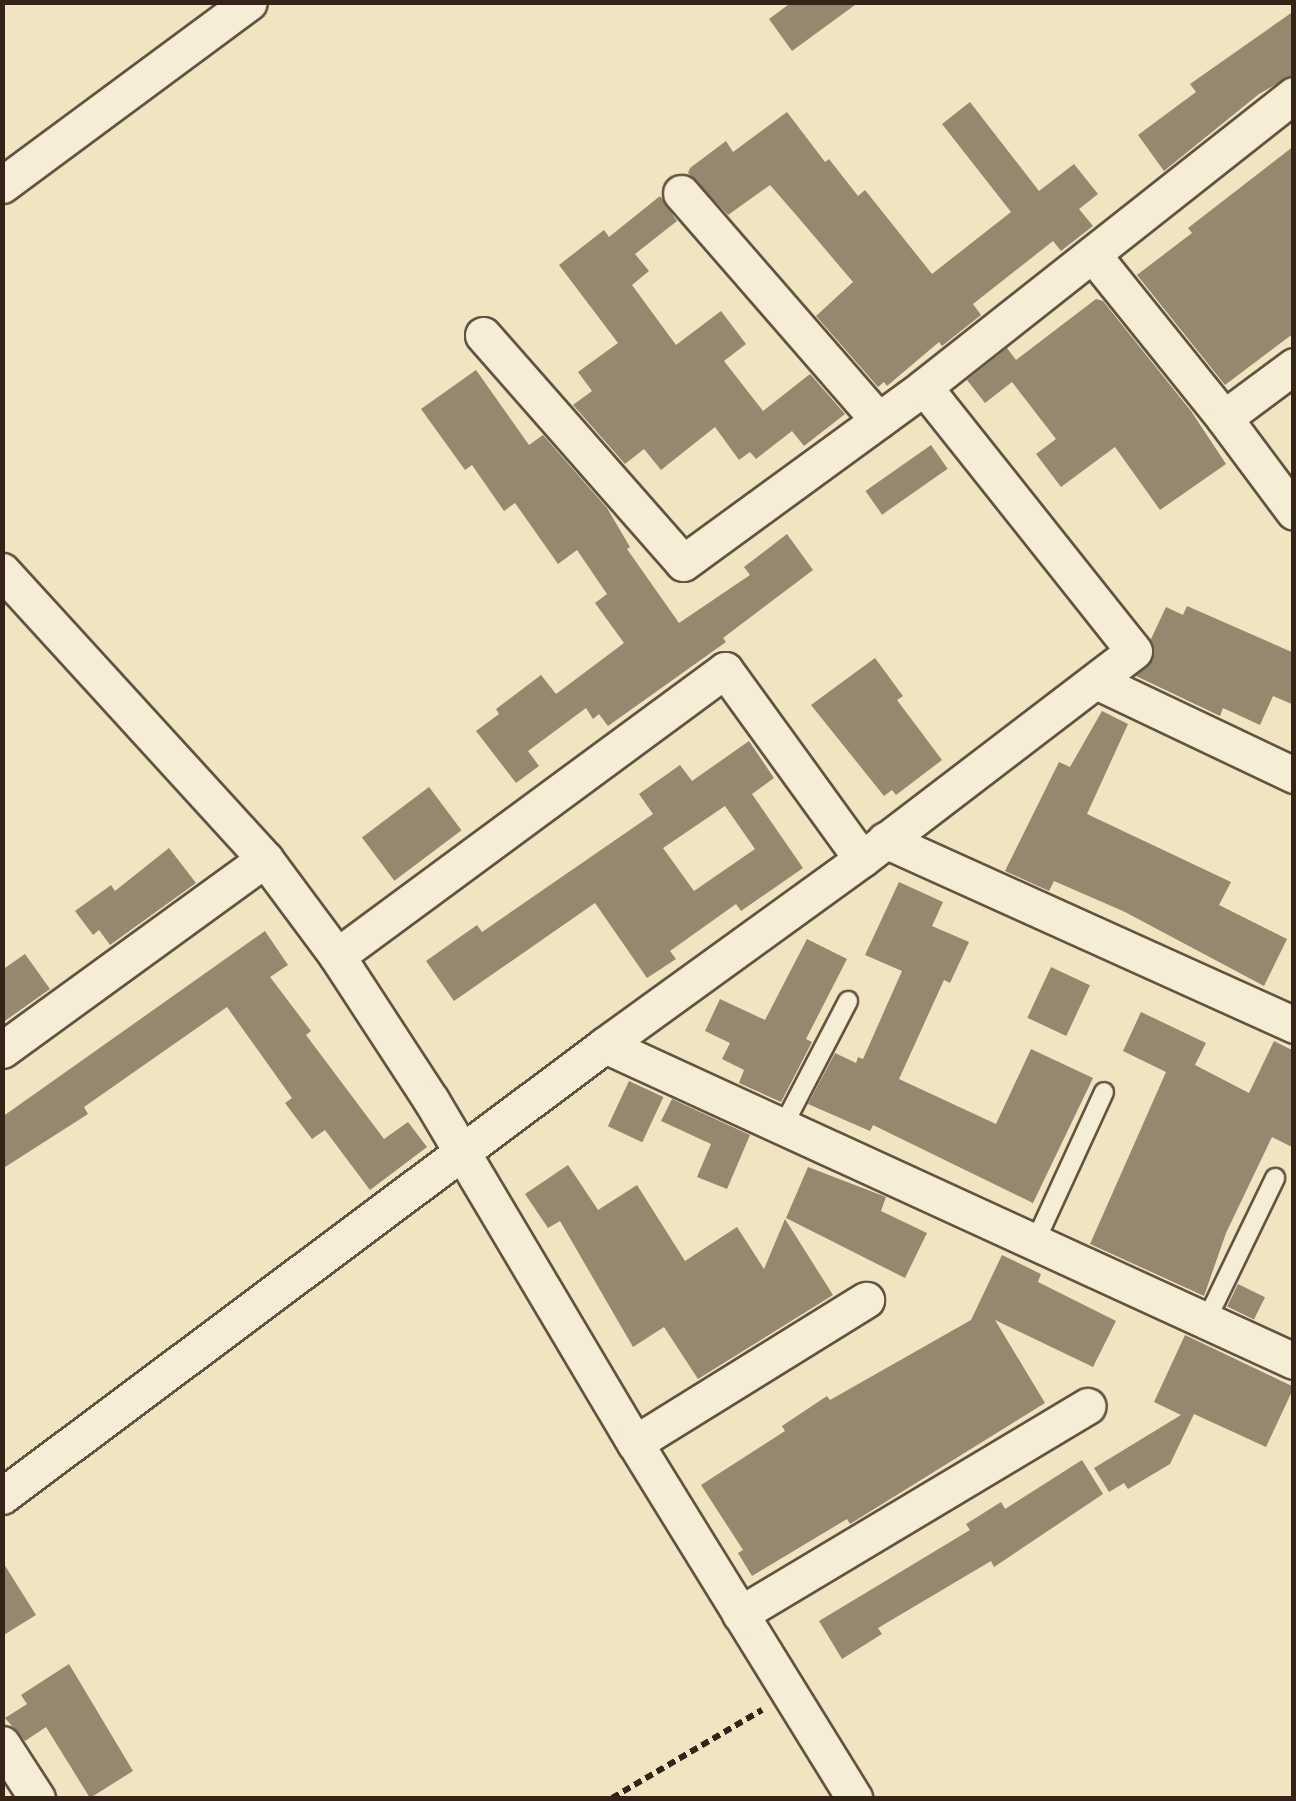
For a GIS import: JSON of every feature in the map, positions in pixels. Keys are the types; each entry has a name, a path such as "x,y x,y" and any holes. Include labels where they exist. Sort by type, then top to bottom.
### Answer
{"street":[{"path":"2,185 249,2"},
{"path":"483,335 683,563 924,387 1294,95"},
{"path":"681,192 878,420"},
{"path":"1093,254 1294,512"},
{"path":"1224,418 1294,366"},
{"path":"2,1496 874,849 1134,651 924,387"},
{"path":"2,571 264,859 337,956 464,1154 635,1443 854,1798"},
{"path":"337,956 725,670 874,849 1294,1025"},
{"path":"1096,681 1294,776"},
{"path":"2,1050 264,859"},
{"path":"605,1045 1294,1361"},
{"path":"635,1443 866,1300"},
{"path":"740,1614 1088,1406"},
{"path":"2,1744 37,1798"}],"lane":[{"path":"783,1126 848,1001"},
{"path":"1035,1242 1104,1092"},
{"path":"1206,1321 1275,1178"}],"path":[{"path":"612,1798 789,1694"}],"building":[{"path":"792,2 859,2 792,51 769,19"},
{"path":"1294,11 1294,74 1259,94 1164,171 1138,135 1196,92 1190,84"},
{"path":"970,102 1039,191 1074,164 1098,194 1079,209 1093,226 1061,251 1053,241 973,304 981,315 942,346 939,342 887,386 884,382 878,387 816,316 853,282 770,185 728,215 688,173 726,141 733,152 787,112 825,162 829,159 858,196 865,190 932,274 1011,212 942,124"},
{"path":"1294,146 1294,333 1225,385 1137,275 1192,233 1188,228"},
{"path":"660,196 677,221 635,254 649,271 632,285 676,345 721,311 746,344 724,361 763,411 810,374 845,414 804,446 792,431 756,459 750,452 739,460 715,427 661,470 644,449 625,464 573,405 592,391 578,372 618,343 559,265 604,230 609,237"},
{"path":"1096,299 1103,301 1191,411 1226,464 1160,510 1115,447 1061,487 1036,454 1056,439 1012,382 985,403 967,380 1007,348 1016,360"},
{"path":"476,370 529,445 543,435 607,508 630,547 627,549 679,623 750,575 744,567 787,534 813,570 723,638 726,642 608,726 599,714 593,719 586,708 528,751 539,766 516,783 476,731 499,714 496,709 541,675 556,694 624,643 595,603 607,594 577,550 558,564 515,503 504,511 472,465 465,470 421,409"},
{"path":"931,445 948,469 882,515 865,491"},
{"path":"1187,606 1294,653 1294,705 1273,696 1260,725 1223,708 1220,716 1136,676 1153,660 1151,639 1166,607 1183,615"},
{"path":"875,658 903,696 897,700 942,760 896,795 892,790 884,796 811,705"},
{"path":"1102,711 1128,724 1087,814 1231,882 1219,905 1287,939 1264,986 1125,912 1054,881 1049,891 1005,871 1059,762 1070,767"},
{"path":"749,741 774,778 752,794 803,868 741,911 736,904 670,951 676,959 647,978 595,903 454,1001 426,961 477,925 482,932 653,814 639,794 680,765 692,781","holes":["725,806 755,849 694,891 663,848"]},
{"path":"429,787 461,830 394,881 362,838"},
{"path":"169,848 196,883 110,945 99,930 93,935 75,911 111,885 115,891"},
{"path":"899,882 943,902 932,926 969,942 950,983 944,980 899,1079 996,1124 1031,1049 1093,1078 1033,1203 873,1125 870,1131 808,1104 835,1053 856,1063 858,1057 863,1059 902,971 865,955"},
{"path":"265,931 288,965 270,977 311,1031 306,1035 384,1139 408,1122 427,1147 370,1190 325,1130 312,1139 285,1103 292,1098 227,1007 84,1107 88,1114 2,1169 2,1117"},
{"path":"807,939 847,959 806,1039 812,1042 781,1102 739,1083 744,1070 722,1059 730,1043 705,1031 720,999 765,1020"},
{"path":"25,954 50,989 2,1023 2,970"},
{"path":"1051,967 1090,985 1066,1036 1027,1018"},
{"path":"1141,1012 1206,1043 1195,1065 1249,1093 1274,1041 1294,1051 1294,1148 1272,1137 1226,1233 1204,1296 1090,1244 1166,1072 1123,1051"},
{"path":"629,1081 663,1097 642,1142 608,1126"},
{"path":"672,1099 750,1135 727,1189 697,1177 711,1144 661,1121"},
{"path":"568,1165 598,1210 637,1185 685,1261 737,1227 764,1269 785,1219 833,1295 698,1379 664,1327 633,1347 560,1221 548,1228 525,1194"},
{"path":"808,1167 886,1197 881,1211 927,1233 905,1278 786,1218"},
{"path":"1002,1255 1041,1274 1038,1282 1116,1321 1093,1367 995,1320 1045,1403 850,1524 847,1519 752,1576 738,1553 743,1550 701,1485 785,1431 782,1426 827,1396 830,1400 971,1320"},
{"path":"1238,1284 1265,1297 1254,1320 1227,1306"},
{"path":"1185,1335 1294,1387 1266,1447 1194,1414 1170,1464 1128,1489 1124,1483 1109,1492 1094,1468 1181,1415 1154,1402"},
{"path":"1082,1460 1103,1494 994,1567 991,1561 878,1628 882,1634 842,1659 819,1621 970,1530 966,1524 1001,1502 1005,1509"},
{"path":"2,1561 36,1615 2,1636"},
{"path":"69,1664 133,1771 90,1798 46,1727 25,1741 5,1718 27,1704 21,1695"}]}
